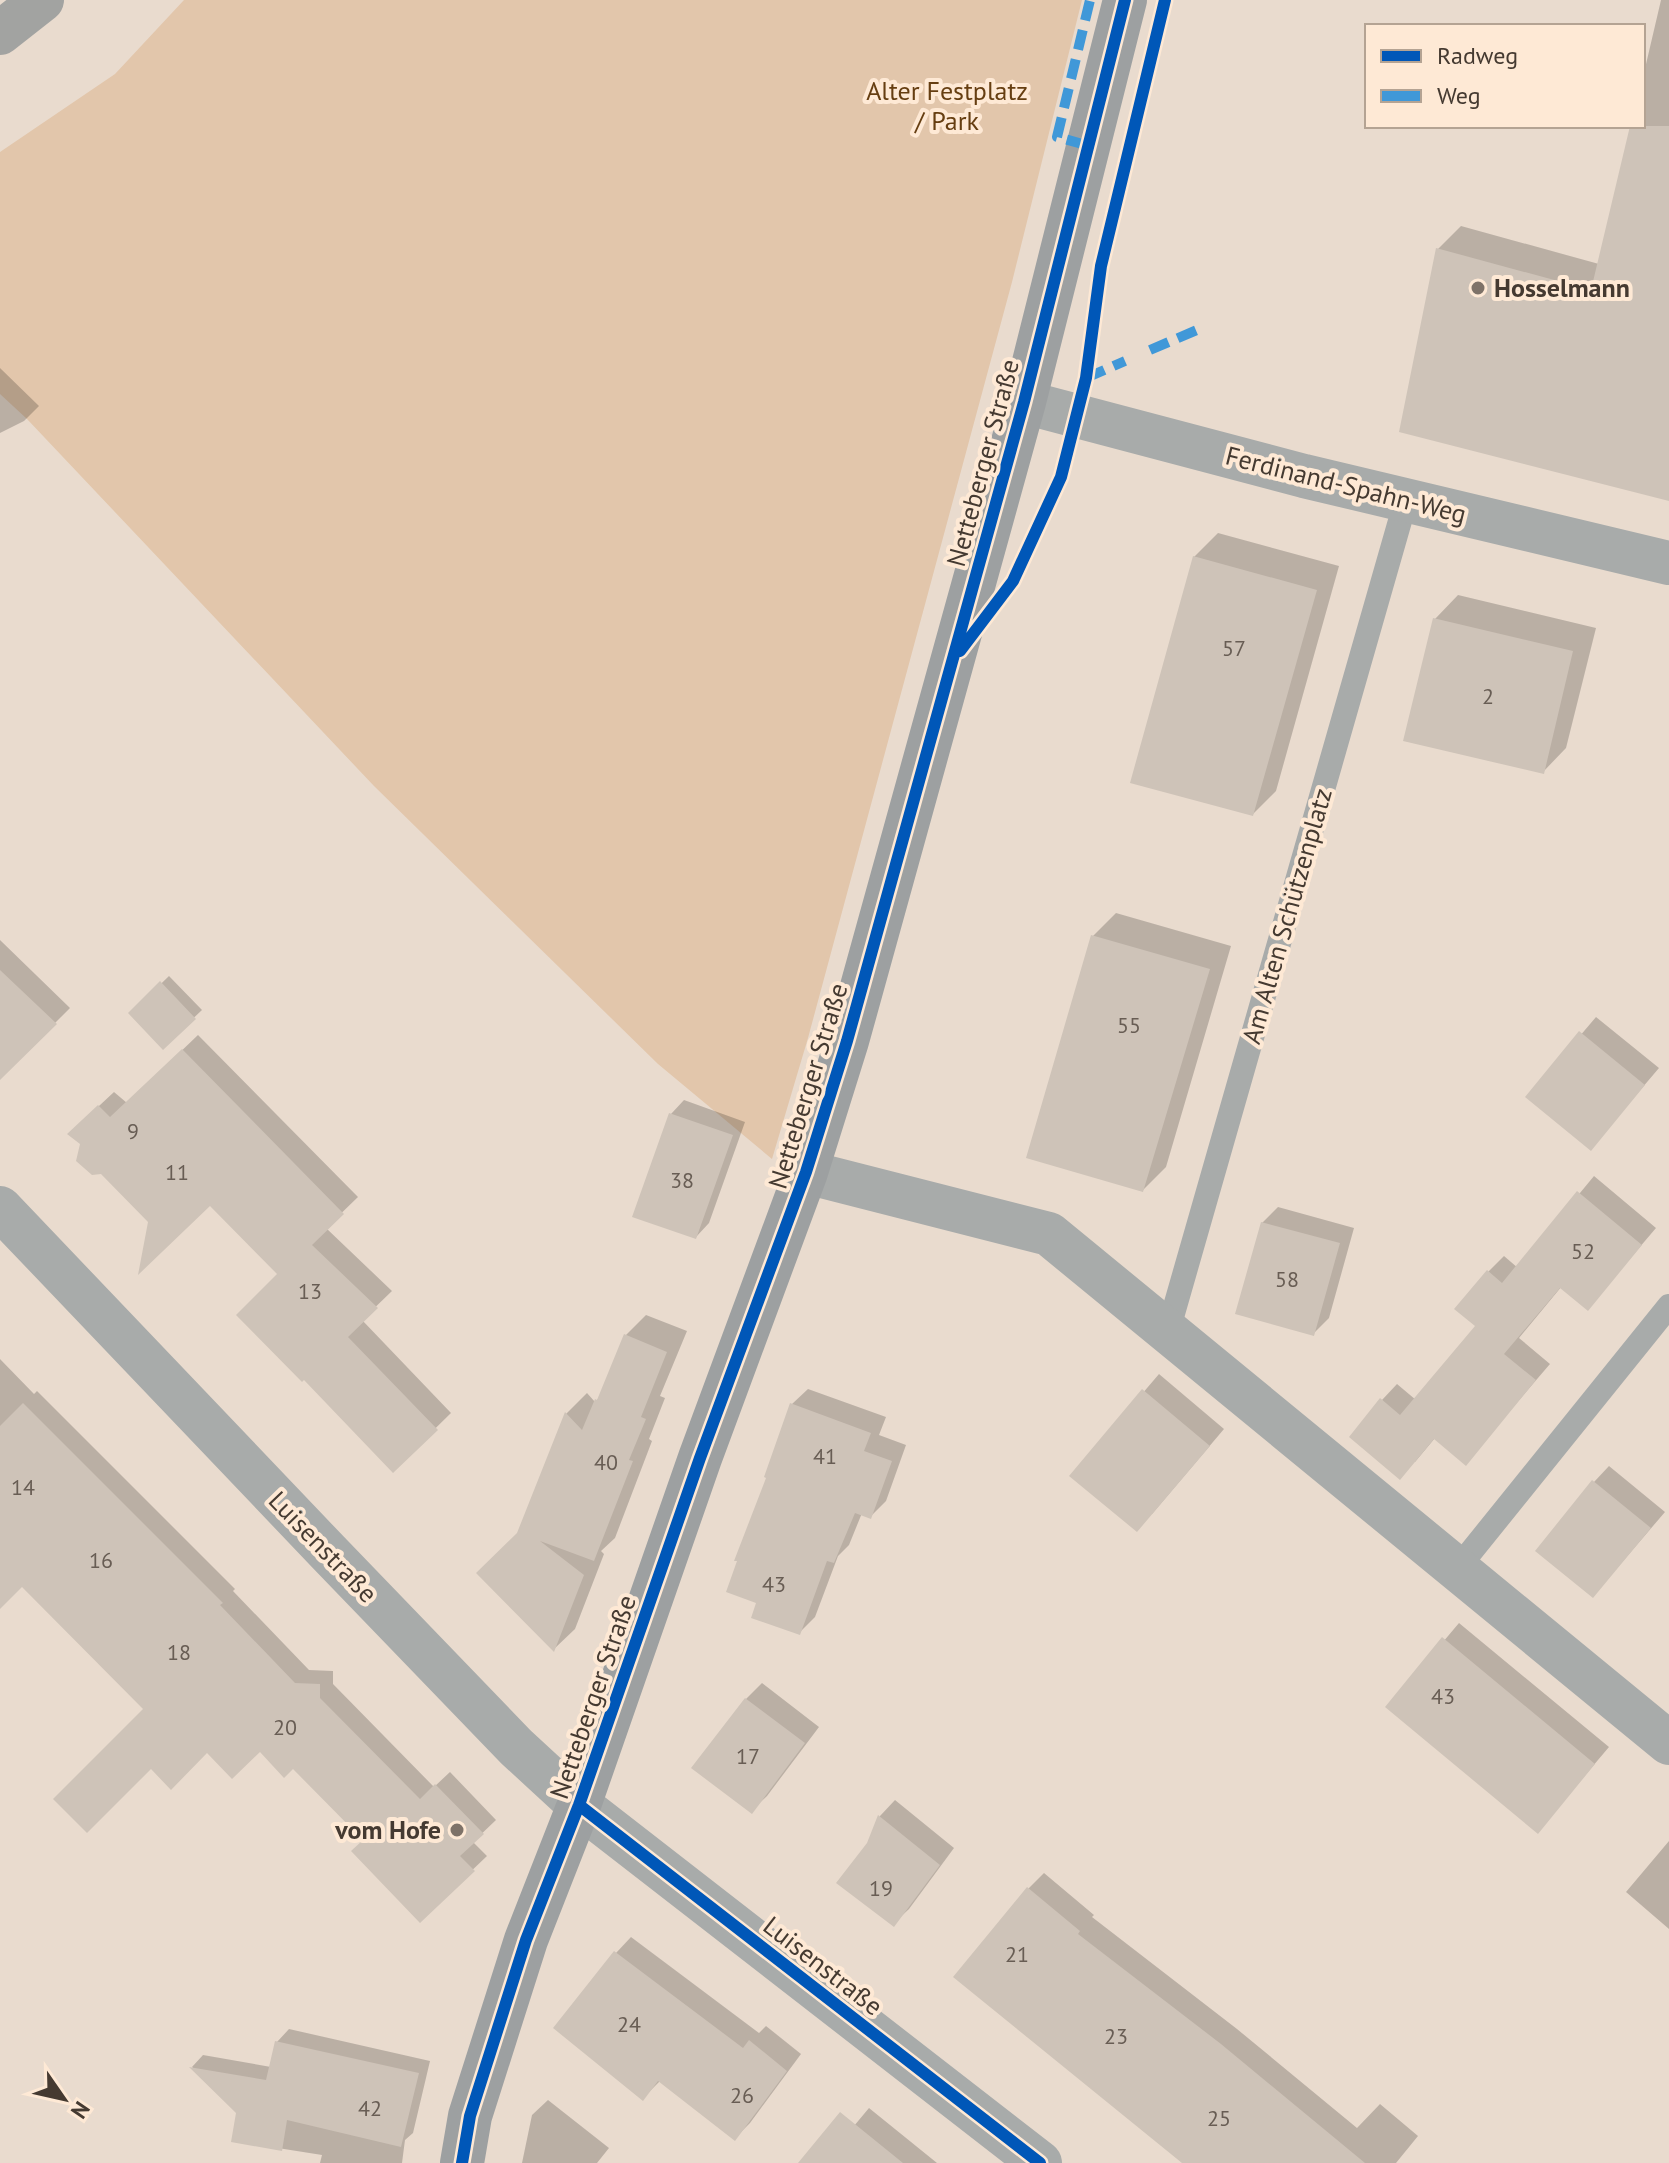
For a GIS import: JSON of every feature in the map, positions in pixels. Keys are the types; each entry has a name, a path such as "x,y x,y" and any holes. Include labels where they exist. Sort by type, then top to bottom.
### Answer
{"main road":[{"path":"0,33 42,0"}],"street":[{"name":"Netteberger Straße","path":"462,2163 470,2116 521,1955 579,1805 700,1458 806,1172 847,1041 1024,402 1125,0"},
{"name":"Ferdinand-Spahn-Weg","path":"1024,402 1406,500 1669,563"},
{"path":"806,1172 1049,1234 1669,1743"},
{"name":"Luisenstraße","path":"0,1208 516,1747 579,1805 1040,2163"}],"lane":[{"name":"Am Alten Schützenplatz","path":"1168,1331 1406,500"},
{"path":"1457,1569 1669,1306"}],"green space":[{"name":"Alter Festplatz / Park","path":"184,0 1082,0 1012,282 808,1038 772,1159 658,1064 374,786 0,394 0,152 115,74"}],"building":[{"path":"1669,126 1669,501 1399,432 1436,248 1591,290 1630,128"},
{"path":"1193,556 1317,590 1253,816 1130,783"},
{"path":"1433,618 1573,651 1544,774 1403,741"},
{"path":"1091,935 1210,969 1143,1192 1026,1158"},
{"path":"0,970 57,1024 0,1080"},
{"path":"160,981 196,1019 163,1050 128,1013"},
{"path":"1579,1031 1645,1085 1591,1151 1525,1097"},
{"path":"182,1049 344,1214 312,1245 378,1308 348,1337 438,1430 393,1473 304,1380 302,1382 236,1315 277,1274 210,1206 138,1275 148,1222 101,1174 92,1175 76,1161 80,1144 67,1134 98,1105 110,1117"},
{"path":"669,1113 733,1135 696,1239 632,1217"},
{"path":"1577,1191 1642,1245 1588,1311 1560,1288 1504,1354 1536,1380 1466,1466 1434,1439 1400,1480 1349,1437 1380,1398 1400,1415 1475,1326 1454,1309 1487,1270 1502,1283"},
{"path":"1261,1222 1340,1243 1314,1336 1235,1314"},
{"path":"624,1334 667,1352 641,1417 646,1419 629,1460 633,1461 594,1561 540,1541 584,1575 554,1652 476,1573 517,1533 565,1412 582,1430"},
{"path":"1142,1389 1210,1446 1137,1532 1069,1476"},
{"path":"23,1403 223,1603 220,1605 295,1683 320,1684 320,1698 420,1799 435,1784 484,1834 460,1856 475,1871 420,1923 351,1851 363,1840 293,1769 284,1778 260,1752 232,1779 207,1753 171,1790 151,1769 87,1833 53,1799 143,1709 22,1587 0,1609 0,1426"},
{"path":"790,1403 871,1433 864,1451 892,1461 871,1519 855,1513 834,1563 827,1561 800,1635 751,1618 756,1603 726,1592"},
{"path":"1592,1480 1651,1528 1593,1598 1535,1551"},
{"path":"1442,1637 1595,1764 1538,1834 1385,1707"},
{"path":"745,1698 805,1743 752,1814 691,1768"},
{"path":"878,1815 940,1865 894,1927 836,1883 867,1843"},
{"path":"1027,1887 1080,1931 1078,1934 1221,2044 1365,2163 1182,2163 953,1977"},
{"path":"614,1951 743,2048 749,2040 787,2071 735,2141 658,2081 643,2101 553,2028"},
{"path":"275,2041 419,2073 401,2147 287,2120 282,2151 231,2142 236,2113 189,2067 266,2080"},
{"path":"840,2112 903,2163 798,2163"}],"marked path":[{"path":"1086,145 1057,137 1090,0"},
{"path":"1150,350 1204,327"},
{"path":"1086,378 1125,361"}],"cycle path":[{"path":"462,2163 470,2116 526,1940 579,1805 700,1458 806,1172 847,1041 1024,402 1125,0"},
{"path":"960,651 1013,581 1061,477 1086,378 1101,266 1165,0"},
{"path":"579,1805 1040,2163"}],"place":[{"name":"Hosselmann","path":"1478,288"},
{"name":"vom Hofe","path":"457,1830"}]}
